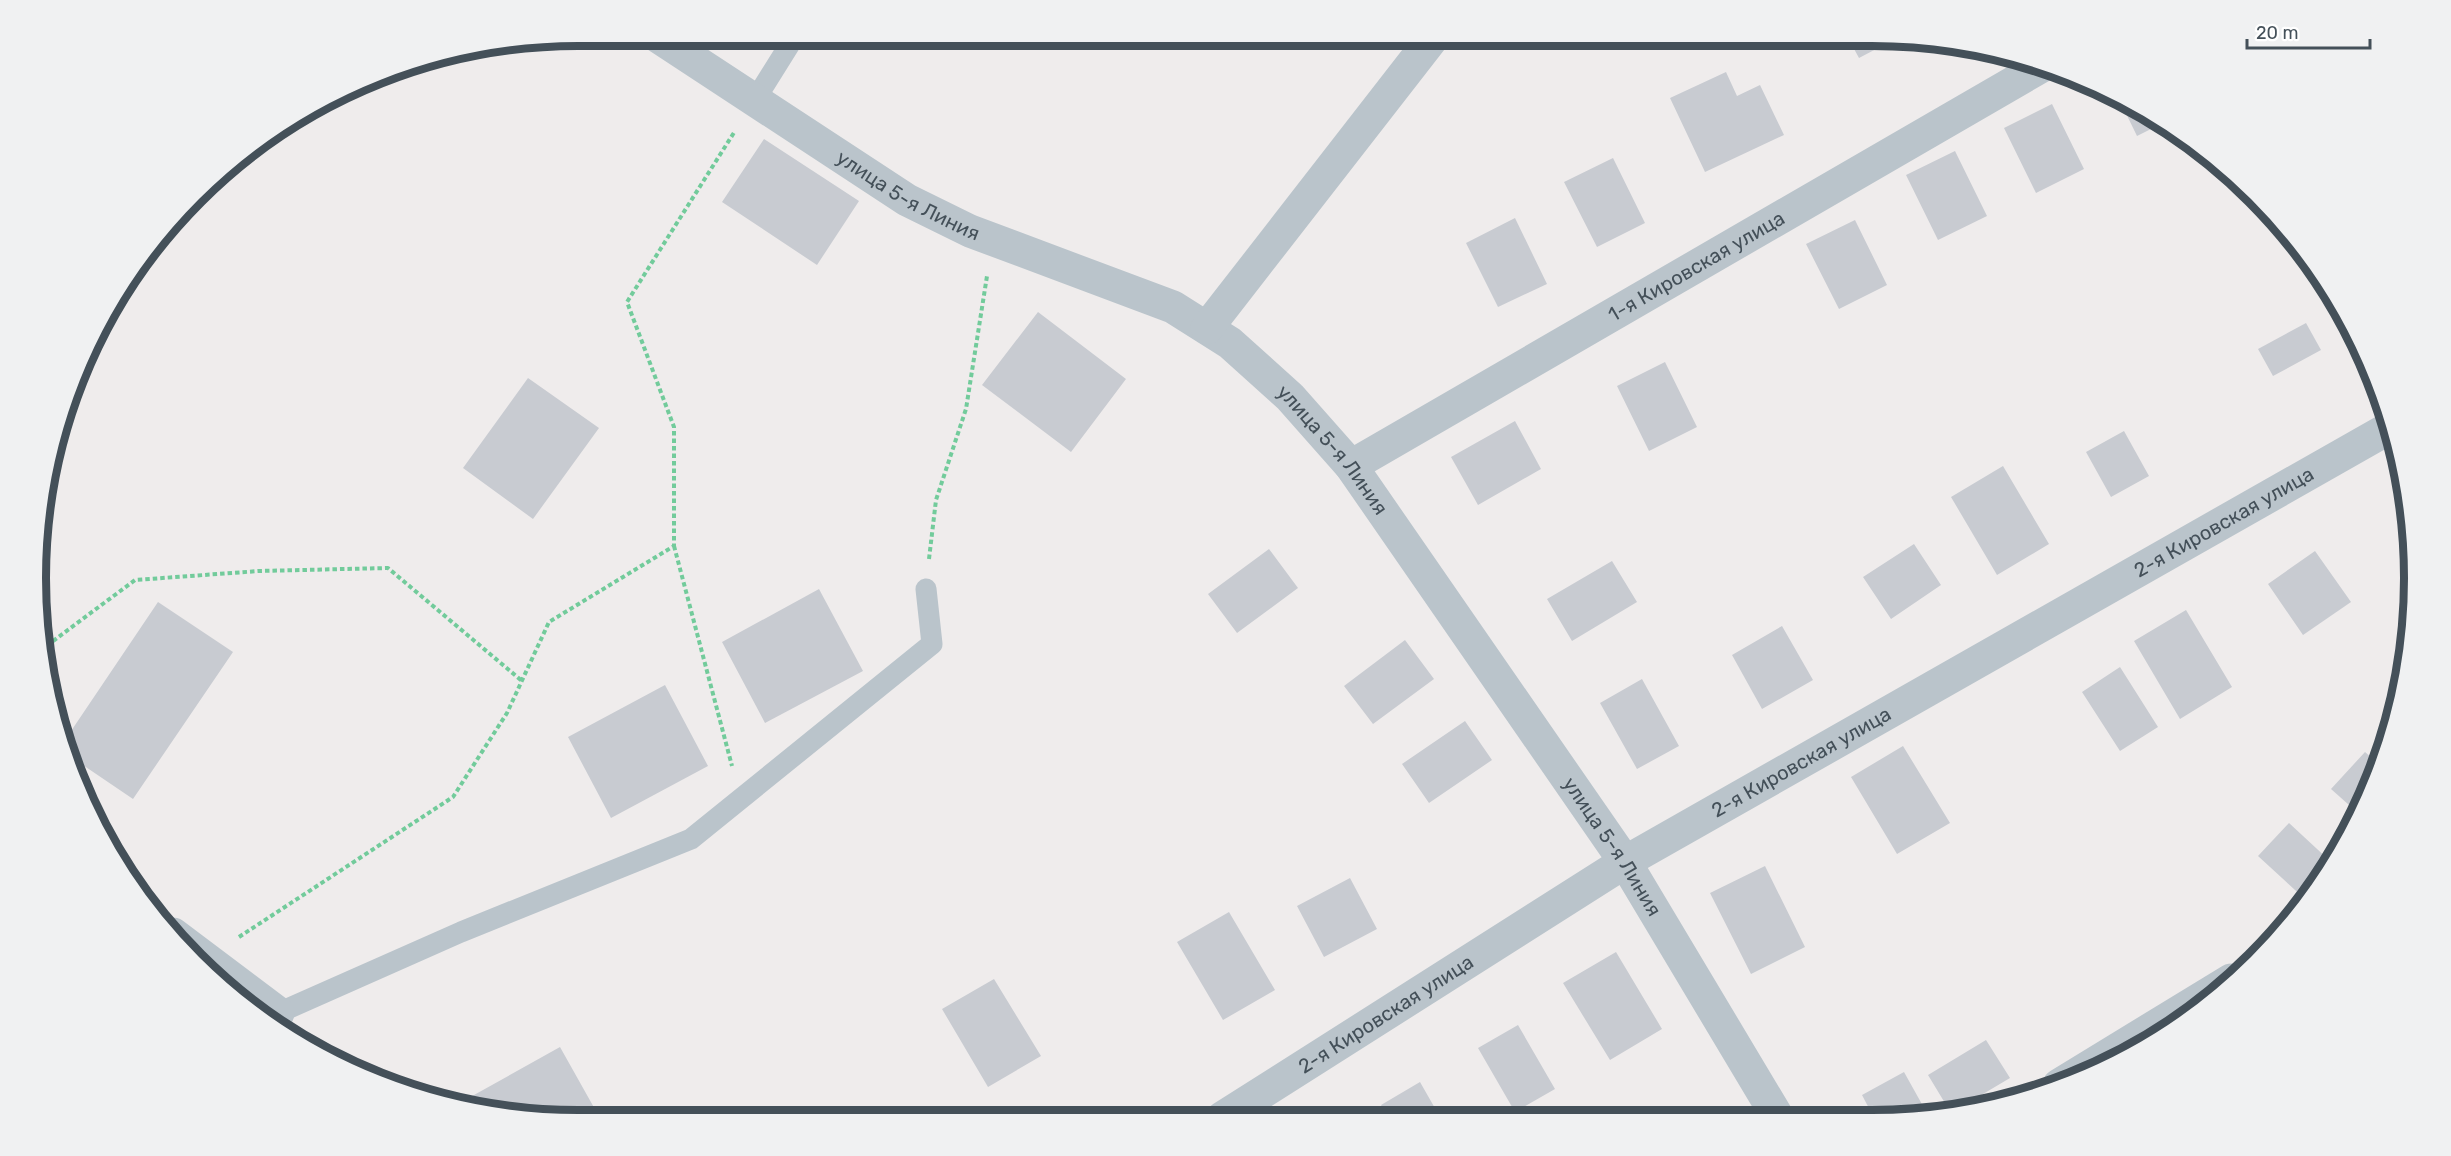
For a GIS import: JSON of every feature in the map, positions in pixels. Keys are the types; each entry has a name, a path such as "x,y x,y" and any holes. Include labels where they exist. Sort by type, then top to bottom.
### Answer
{"street":[{"name":"улица 5-я Линия","path":"675,46 907,200 992,240 1173,307 1230,343 1290,396 1351,466 1625,862 1773,1110"},
{"path":"1207,328 1426,46"},
{"name":"1-я Кировская улица","path":"1351,466 2032,72"},
{"name":"2-я Кировская улица","path":"1235,1110 1625,862 2383,431"},
{"path":"218,969 269,1011"},
{"path":"2104,1057 2190,1005"}],"lane":[{"path":"755,100 789,46"},
{"path":"277,1016 461,932 691,838 932,644 926,589"}],"path":[{"path":"740,799 674,546 674,427 627,302 755,100"},
{"path":"926,589 936,500 966,409 992,240"},
{"path":"207,958 453,797 507,713 549,622 674,546"},
{"path":"51,643 135,580 259,572 388,568 522,681"}],"building":[{"path":"1852,46 1881,46 1859,58"},
{"path":"1726,72 1737,96 1760,85 1784,135 1705,172 1670,98"},
{"path":"2052,104 2084,169 2036,193 2004,128"},
{"path":"2124,110 2154,127 2137,136"},
{"path":"764,139 859,201 817,265 722,202"},
{"path":"1955,151 1987,216 1938,240 1906,175"},
{"path":"1613,158 1645,223 1597,247 1564,182"},
{"path":"1515,218 1547,284 1498,307 1466,243"},
{"path":"1855,220 1887,285 1839,309 1806,244"},
{"path":"1038,312 1126,379 1071,452 982,385"},
{"path":"2306,323 2321,350 2273,376 2258,349"},
{"path":"1665,362 1697,427 1649,451 1617,386"},
{"path":"528,378 599,428 533,519 463,468"},
{"path":"1515,421 1541,469 1478,505 1451,457"},
{"path":"2124,431 2149,476 2111,497 2086,452"},
{"path":"2003,466 2049,544 1997,575 1951,497"},
{"path":"1914,544 1941,585 1891,619 1863,577"},
{"path":"1269,549 1298,588 1237,633 1208,594"},
{"path":"2315,551 2351,602 2303,635 2268,584"},
{"path":"1612,561 1637,602 1572,641 1547,599"},
{"path":"819,589 863,671 765,723 722,642"},
{"path":"158,602 233,652 133,799 80,763 70,733"},
{"path":"2186,610 2232,687 2180,719 2134,641"},
{"path":"1782,626 1813,680 1762,709 1732,655"},
{"path":"1405,640 1434,679 1373,724 1344,686"},
{"path":"2120,667 2158,727 2120,751 2082,692"},
{"path":"1642,679 1679,746 1637,769 1600,703"},
{"path":"665,685 708,766 611,818 568,737"},
{"path":"1465,721 1492,760 1429,803 1402,764"},
{"path":"1903,746 1950,823 1897,854 1851,777"},
{"path":"2365,752 2372,758 2352,808 2331,789"},
{"path":"2289,823 2325,857 2300,895 2258,856"},
{"path":"1765,866 1805,947 1751,974 1710,893"},
{"path":"1350,878 1377,929 1324,957 1297,906"},
{"path":"1229,912 1275,990 1223,1020 1177,942"},
{"path":"1616,952 1662,1029 1610,1060 1563,983"},
{"path":"994,979 1041,1056 988,1087 942,1009"},
{"path":"1518,1025 1555,1089 1518,1110 1514,1110 1478,1048"},
{"path":"1986,1040 2010,1078 1974,1100 1946,1104 1928,1075"},
{"path":"560,1047 595,1110 509,1105 469,1098"},
{"path":"1904,1072 1923,1107 1870,1110 1862,1095"},
{"path":"1420,1082 1436,1110 1384,1110 1381,1105"}]}
